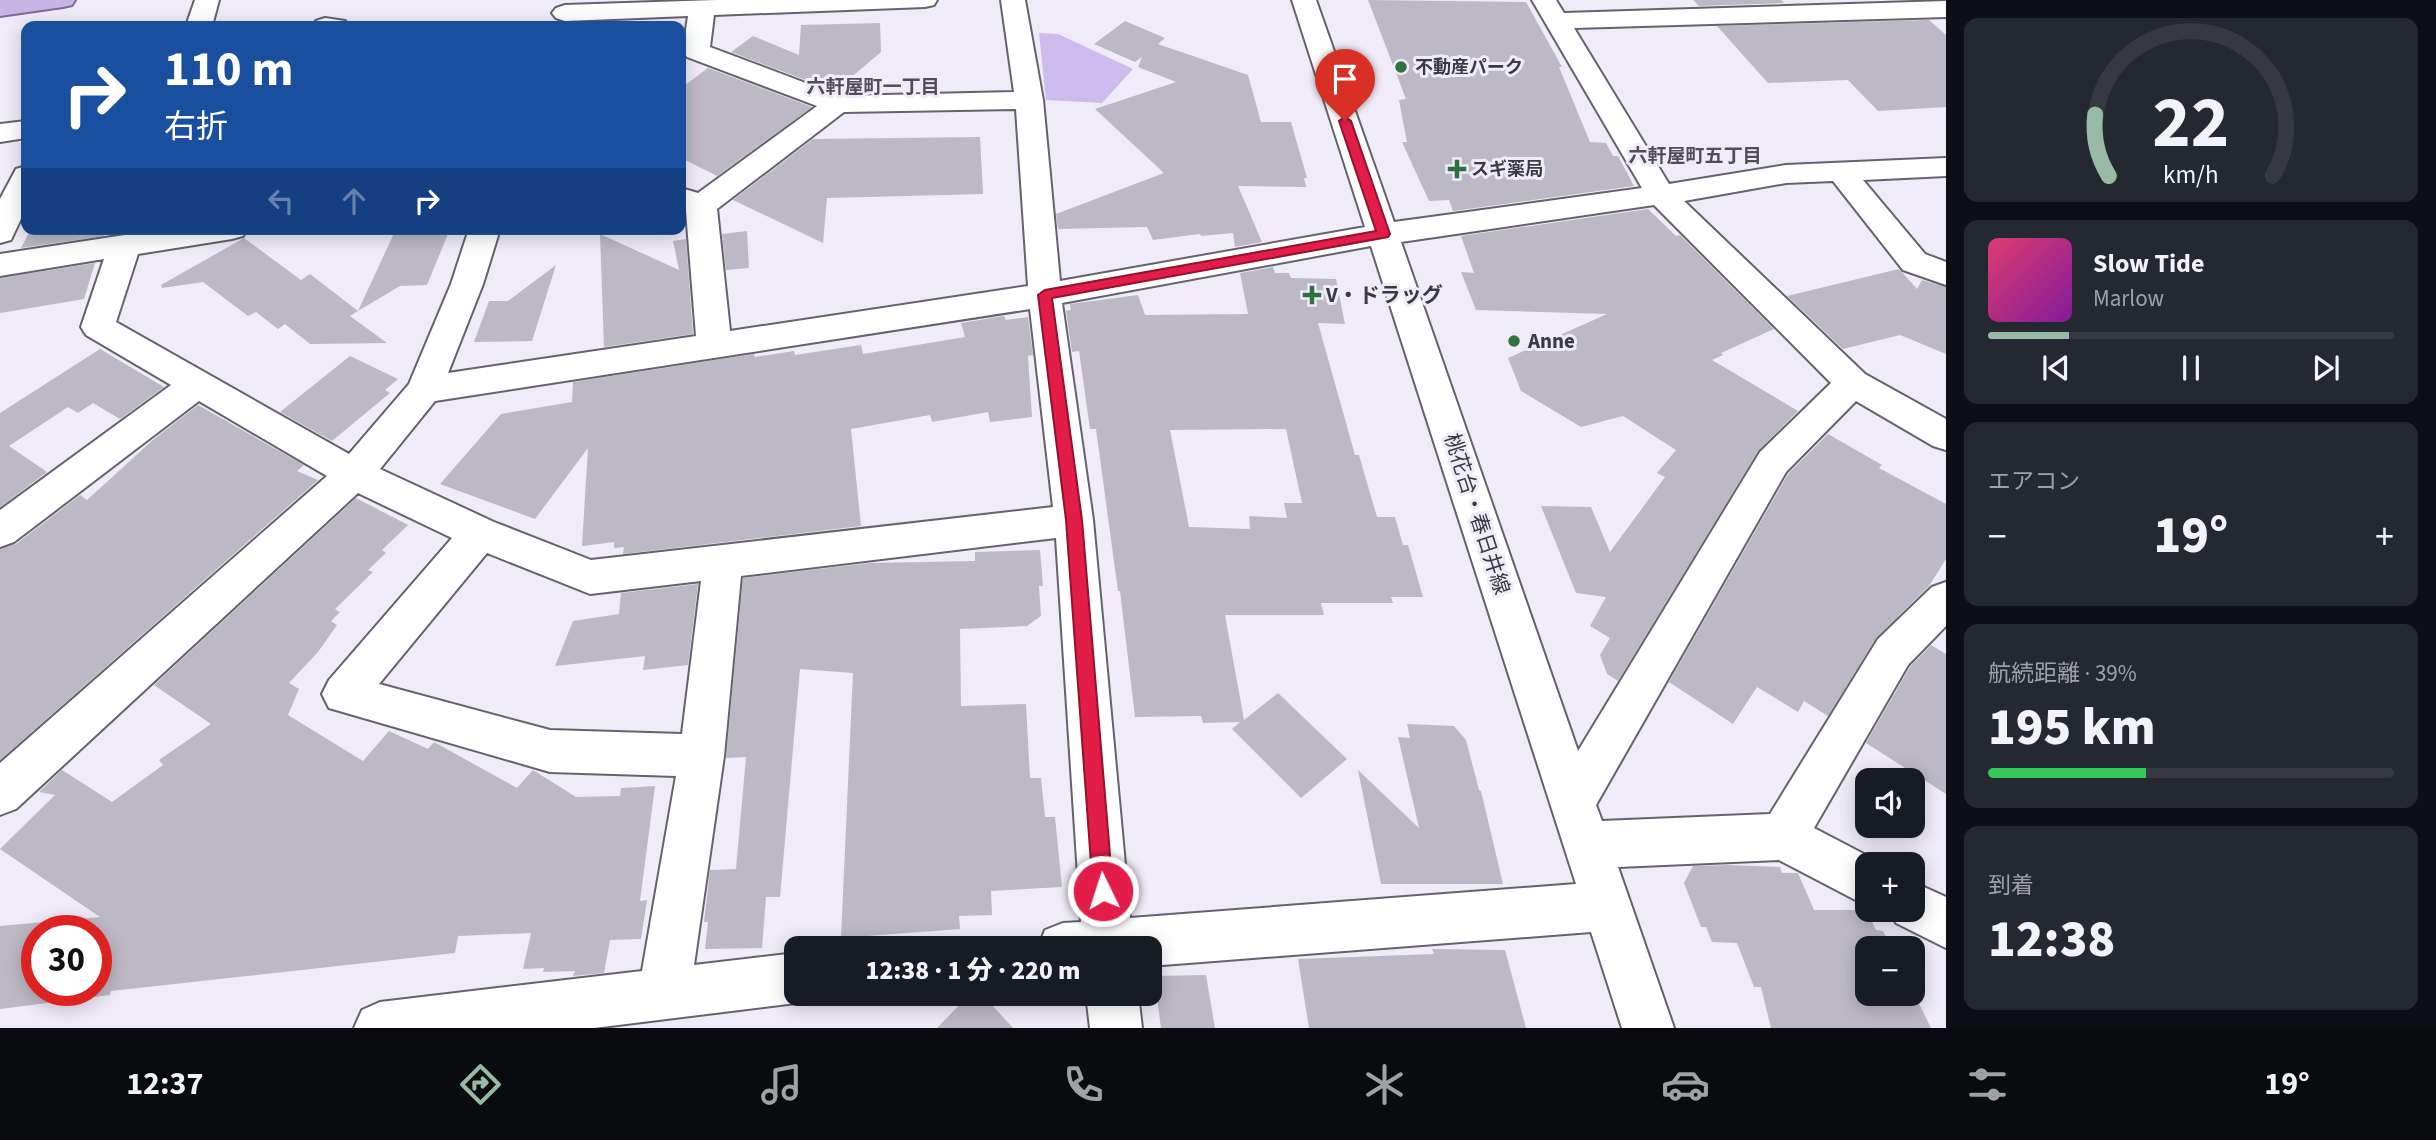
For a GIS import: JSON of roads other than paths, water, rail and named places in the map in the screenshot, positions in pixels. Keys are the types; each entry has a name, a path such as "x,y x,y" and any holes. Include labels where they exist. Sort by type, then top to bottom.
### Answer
{"main road":[{"path":"0,8 63,0"}],"street":[{"path":"201,21 207,0"},
{"path":"565,13 925,0"},
{"path":"1013,0 1029,100 1045,295 1074,520 1093,936"},
{"name":"桃花台・春日井線","path":"1304,0 1648,1028"},
{"path":"702,9 696,51 837,104 1029,100"},
{"path":"1550,11 1946,9"},
{"path":"1550,11 1661,195 1853,383 1946,436"},
{"path":"714,343 691,202 837,104"},
{"path":"0,133 21,131"},
{"path":"424,390 714,343 1045,295 1383,234 1661,195 1786,174 1946,167"},
{"path":"1841,172 1914,262 1946,274"},
{"path":"0,233 21,186"},
{"path":"0,265 196,235"},
{"path":"0,793 354,474 424,390 467,284 483,235"},
{"path":"124,247 98,327 354,474 480,533 590,577 1074,520"},
{"path":"1573,801 1773,462 1853,383"},
{"path":"0,531 197,384"},
{"path":"480,533 344,694 550,751 702,756"},
{"path":"664,992 702,756 723,561"},
{"path":"1783,837 1893,652 1946,599"},
{"path":"1588,845 1783,837 1855,876"},
{"path":"1162,942 1608,906"},
{"path":"1925,912 1946,923"},
{"path":"380,1028 784,979"},
{"path":"1113,1006 1116,1028"}],"place":[{"name":"不動産パーク","path":"1401,67"},
{"name":"スギ薬局","path":"1457,169"},
{"name":"V・ドラッグ","path":"1312,295"},
{"name":"Anne","path":"1514,341"}],"district":[{"name":"六軒屋町一丁目","path":"873,87"},
{"name":"六軒屋町五丁目","path":"1695,156"}]}
